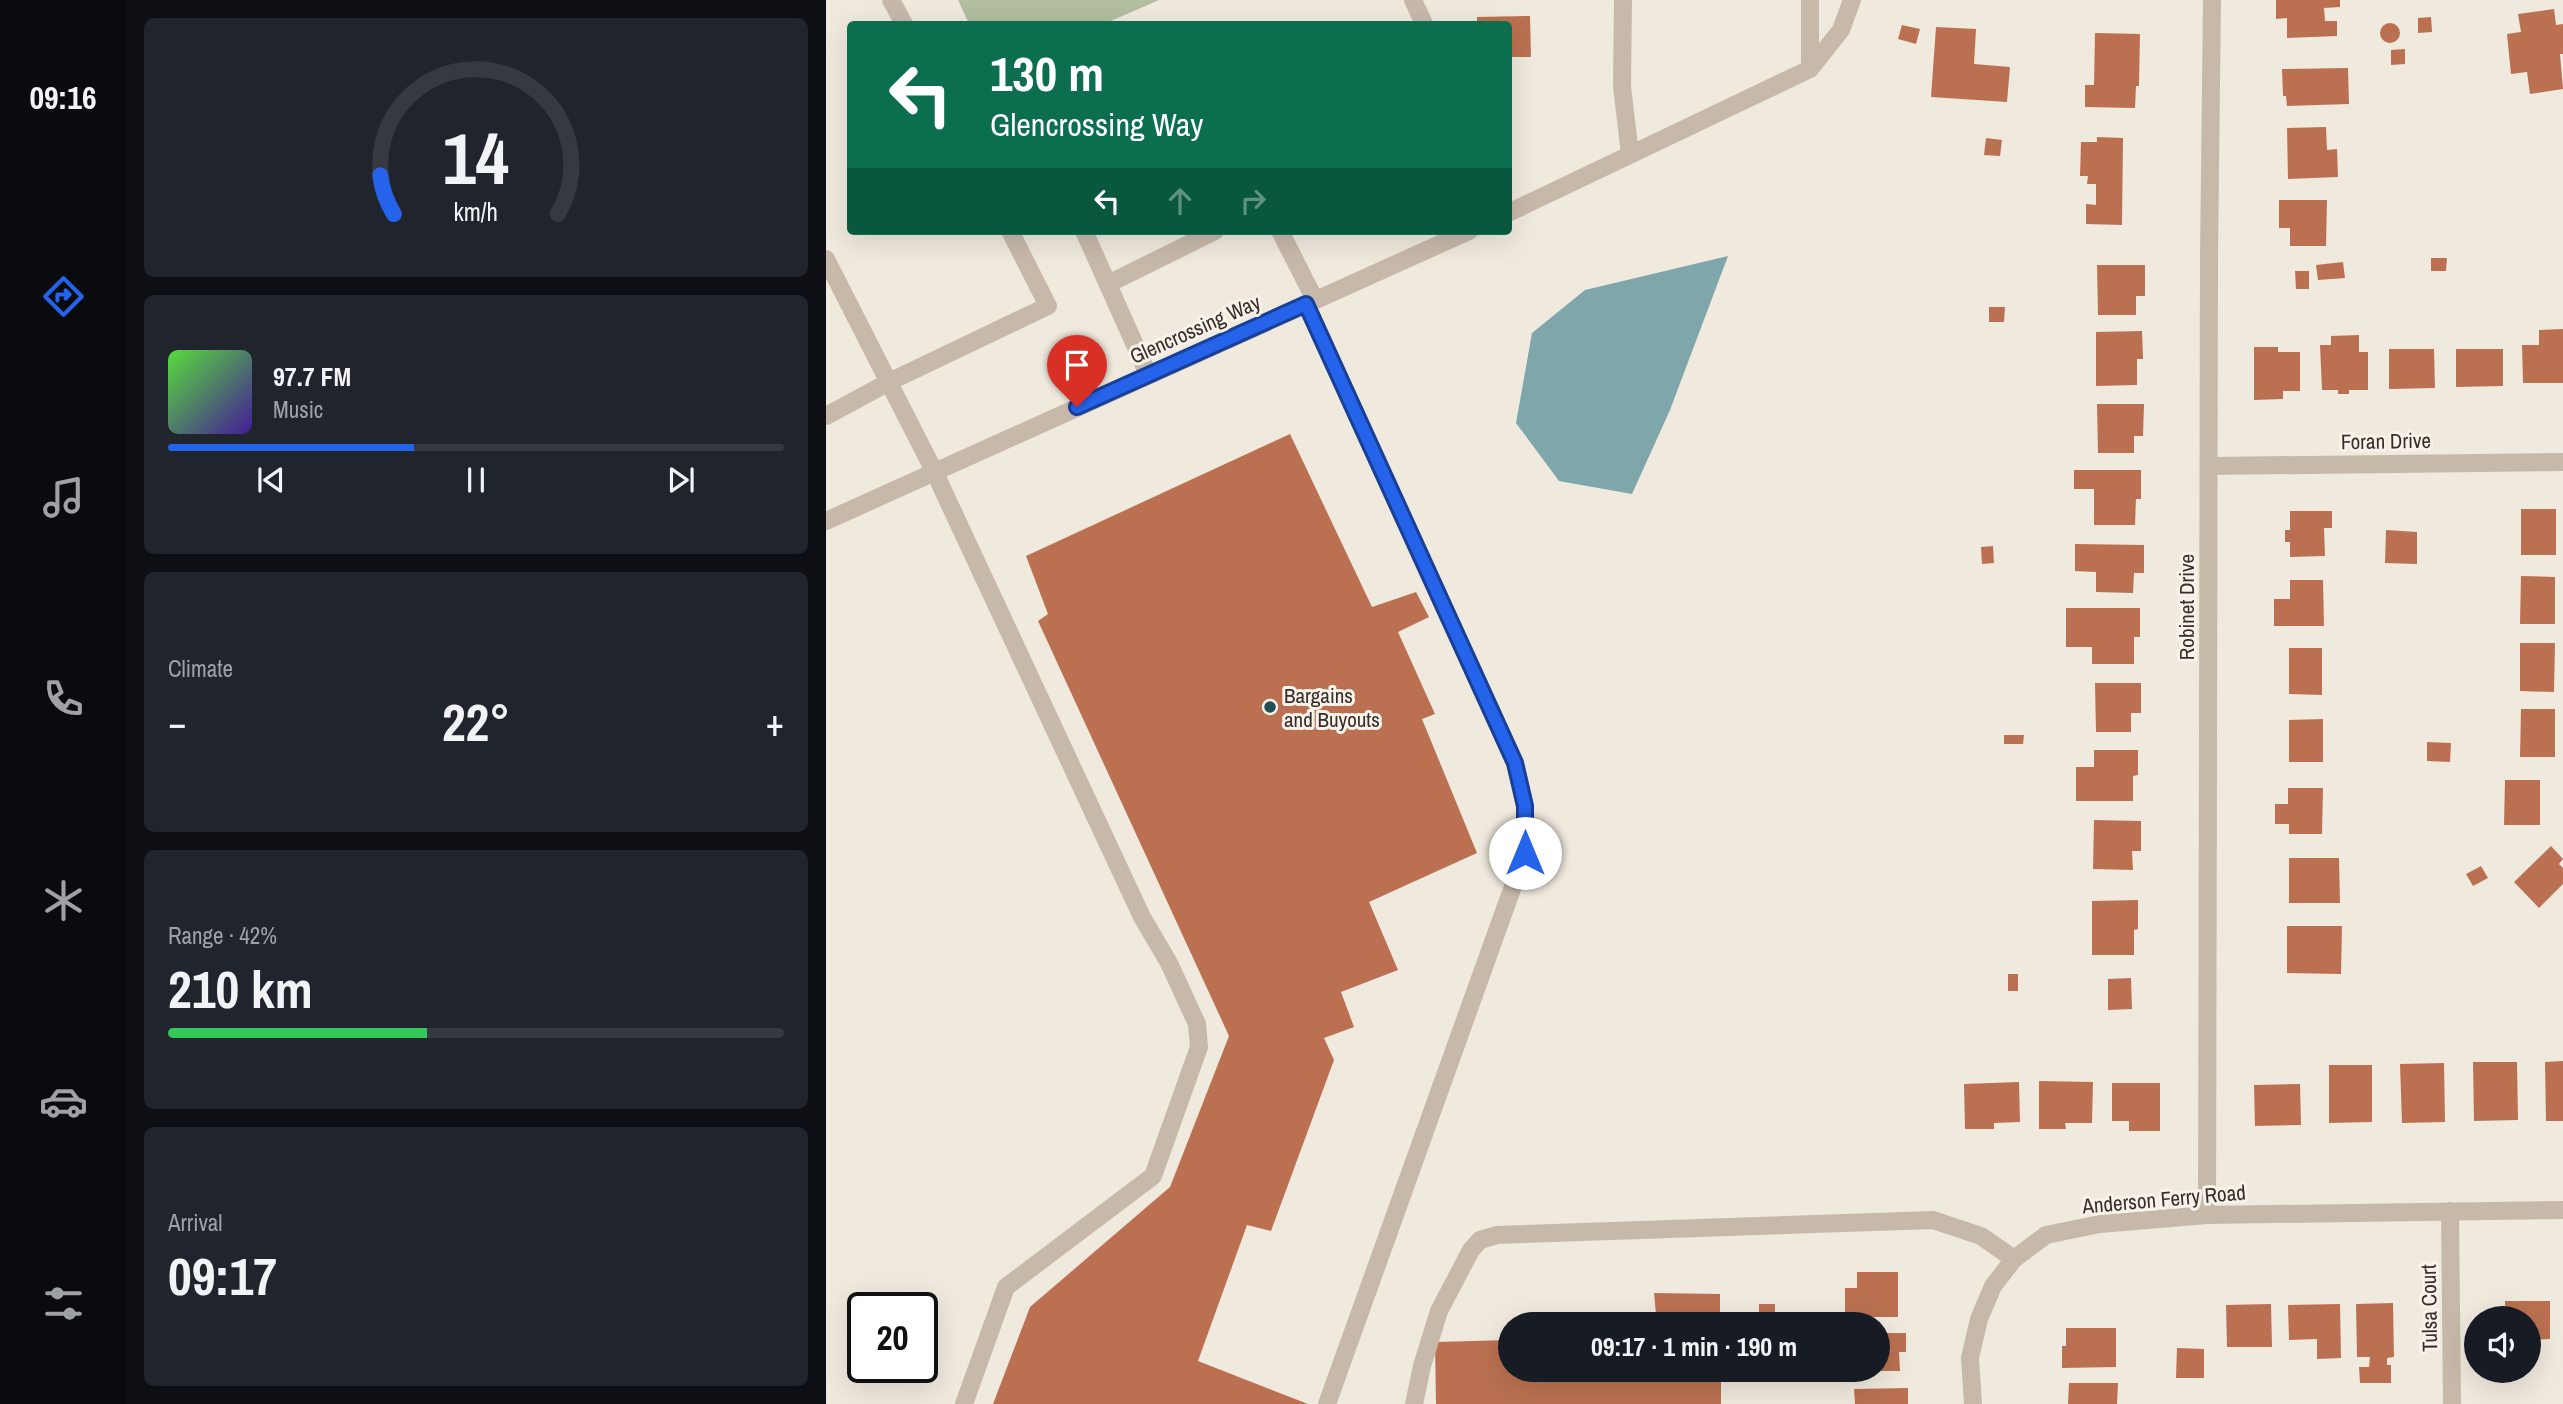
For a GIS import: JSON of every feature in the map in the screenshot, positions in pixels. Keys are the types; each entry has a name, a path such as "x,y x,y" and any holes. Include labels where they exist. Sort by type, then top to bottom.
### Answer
{"street":[{"path":"891,0 902,21"},
{"path":"1413,0 1423,21"},
{"path":"1623,0 1622,87 1630,154"},
{"path":"1810,0 1810,69"},
{"path":"1512,209 1810,69 1841,30 1852,0"},
{"name":"Robinet Drive","path":"2207,1215 2212,0"},
{"path":"826,416 889,382 1048,306 1012,235"},
{"path":"1086,235 1149,374"},
{"path":"1108,284 1207,235"},
{"path":"1282,235 1515,763 1525,806 1525,853 1327,1404"},
{"name":"Glencrossing Way","path":"826,521 1460,235"},
{"path":"826,259 934,471 1142,917 1170,963 1197,1024 1199,1047 1153,1176 1006,1287 964,1404"},
{"name":"Foran Drive","path":"2209,466 2563,462"},
{"name":"Anderson Ferry Road","path":"1973,1404 1970,1359 1979,1319 1993,1286 2014,1259 2046,1235 2100,1224 2207,1215 2563,1210"},
{"name":"Tulsa Court","path":"2450,1211 2452,1404"},
{"path":"1414,1404 1422,1366 1439,1311 1471,1250 1480,1240 1497,1235 1933,1220 1981,1237 2014,1259"}],"green space":[{"path":"958,0 1159,0 1111,21 968,21"}],"water":[{"path":"1728,256 1670,410 1632,494 1559,481 1516,423 1532,333 1585,290"}],"building":[{"path":"2276,0 2340,0 2340,7 2324,8 2325,21 2337,21 2337,36 2287,38 2287,18 2276,19"},
{"path":"2554,9 2556,25 2563,24 2563,54 2560,54 2563,89 2530,94 2527,72 2511,74 2507,34 2521,32 2518,14"},
{"path":"1530,16 1531,57 1512,57 1512,21 1477,21 1477,17"},
{"path":"2431,17 2432,32 2418,33 2418,18"},
{"path":"2390,23 2397,26 2400,33 2397,40 2390,43 2383,40 2380,33 2383,26"},
{"path":"1902,25 1920,29 1916,44 1898,39"},
{"path":"1936,27 1976,29 1974,64 2010,67 2007,102 1931,97"},
{"path":"2095,33 2140,34 2139,86 2136,86 2135,108 2085,107 2085,85 2094,85"},
{"path":"2405,49 2405,64 2391,65 2391,50"},
{"path":"2348,68 2349,104 2287,106 2286,96 2283,96 2282,69"},
{"path":"2326,127 2327,150 2337,149 2338,177 2288,179 2287,128"},
{"path":"2097,137 2123,138 2122,225 2086,224 2086,204 2096,205 2096,184 2087,184 2088,176 2080,176 2081,142 2097,142"},
{"path":"1986,138 2002,140 2000,156 1984,155"},
{"path":"2279,200 2327,200 2326,246 2290,246 2290,228 2279,228"},
{"path":"2431,258 2447,258 2446,271 2431,271"},
{"path":"2343,262 2345,278 2318,280 2316,265"},
{"path":"2097,265 2145,265 2145,296 2136,296 2136,315 2098,315"},
{"path":"2295,271 2309,271 2309,289 2296,289"},
{"path":"1989,307 2005,307 2004,322 1989,322"},
{"path":"2563,329 2563,383 2523,383 2522,345 2539,345 2539,330"},
{"path":"2142,331 2143,359 2137,359 2137,385 2096,386 2096,332"},
{"path":"2359,335 2359,352 2368,352 2368,390 2349,390 2349,394 2338,394 2338,390 2322,390 2320,345 2331,345 2331,336"},
{"path":"2254,347 2278,347 2278,352 2300,352 2300,391 2283,391 2283,399 2254,400"},
{"path":"2389,349 2434,349 2435,388 2389,389"},
{"path":"2456,349 2503,349 2503,386 2456,387"},
{"path":"2097,404 2144,404 2143,436 2134,436 2134,453 2098,453"},
{"path":"1290,434 1372,607 1416,592 1429,617 1398,632 1435,714 1422,719 1477,853 1369,902 1398,970 1341,992 1354,1027 1324,1038 1334,1060 1271,1231 1247,1225 1198,1361 1308,1404 993,1404 1030,1307 1170,1187 1229,1036 1038,621 1048,614 1026,556"},
{"path":"2074,470 2141,470 2141,499 2136,499 2135,525 2094,525 2094,489 2074,489"},
{"path":"2521,509 2556,509 2556,555 2521,555"},
{"path":"2290,511 2332,511 2332,528 2324,528 2325,556 2290,557 2290,542 2285,542 2285,530 2290,530"},
{"path":"2386,530 2417,532 2417,564 2385,563"},
{"path":"2075,544 2144,545 2144,573 2134,573 2133,593 2096,592 2096,572 2075,571"},
{"path":"1993,546 1994,563 1982,564 1981,547"},
{"path":"2521,576 2555,577 2555,624 2520,624"},
{"path":"2290,580 2323,580 2324,626 2274,626 2274,599 2290,599"},
{"path":"2066,608 2140,608 2140,637 2134,637 2134,664 2092,664 2092,647 2066,647"},
{"path":"2520,643 2555,643 2554,692 2520,691"},
{"path":"2289,648 2322,648 2322,695 2289,694"},
{"path":"2095,683 2141,683 2141,713 2131,713 2131,732 2096,732"},
{"path":"2521,709 2555,709 2555,757 2520,757"},
{"path":"2323,719 2323,762 2289,762 2289,720"},
{"path":"2004,735 2024,735 2023,744 2004,744"},
{"path":"2427,742 2451,743 2450,762 2427,761"},
{"path":"2094,750 2138,750 2138,775 2133,776 2133,801 2076,801 2076,767 2094,767"},
{"path":"2505,780 2540,780 2540,825 2504,825"},
{"path":"2288,788 2323,788 2322,834 2289,834 2289,824 2275,824 2275,804 2288,804"},
{"path":"2094,820 2141,821 2141,851 2132,851 2133,870 2093,869"},
{"path":"2551,846 2563,859 2559,864 2563,868 2563,884 2539,908 2514,882"},
{"path":"2289,858 2339,858 2340,903 2289,903"},
{"path":"2481,866 2488,878 2473,886 2466,874"},
{"path":"2138,900 2138,929 2134,930 2134,955 2092,955 2092,901"},
{"path":"2287,926 2342,926 2341,974 2287,973"},
{"path":"2008,974 2018,974 2018,991 2008,991"},
{"path":"2131,978 2132,1009 2108,1010 2108,979"},
{"path":"2563,1061 2563,1121 2546,1121 2545,1062"},
{"path":"2473,1062 2517,1062 2518,1120 2474,1121"},
{"path":"2444,1063 2445,1122 2402,1123 2400,1064"},
{"path":"2329,1065 2372,1065 2372,1122 2329,1123"},
{"path":"2039,1081 2093,1082 2092,1123 2065,1123 2066,1129 2039,1129"},
{"path":"2019,1082 2020,1122 1994,1123 1994,1129 1965,1129 1964,1084"},
{"path":"2112,1083 2160,1083 2160,1131 2129,1131 2129,1121 2112,1121"},
{"path":"2300,1084 2301,1125 2255,1126 2254,1085"},
{"path":"1857,1272 1898,1272 1898,1317 1890,1317 1890,1312 1845,1312 1845,1288 1857,1288"},
{"path":"1654,1293 1720,1294 1720,1312 1656,1312"},
{"path":"2505,1301 2550,1301 2550,1339 2541,1339 2541,1306 2505,1306"},
{"path":"2393,1303 2394,1357 2387,1358 2387,1365 2391,1365 2391,1383 2360,1383 2359,1367 2369,1367 2370,1357 2357,1357 2356,1304"},
{"path":"1759,1304 1775,1304 1775,1312 1759,1312"},
{"path":"2271,1304 2272,1347 2227,1347 2226,1305"},
{"path":"2340,1304 2341,1358 2317,1359 2317,1339 2289,1340 2288,1305"},
{"path":"2066,1328 2116,1328 2116,1367 2062,1368 2062,1346 2066,1346"},
{"path":"1890,1333 1906,1333 1906,1352 1899,1352 1900,1371 1890,1371"},
{"path":"1498,1340 1498,1382 1721,1382 1721,1404 1436,1404 1435,1342"},
{"path":"2177,1348 2204,1349 2204,1378 2176,1378"},
{"path":"2069,1383 2118,1383 2117,1404 2068,1404"},
{"path":"1908,1388 1908,1404 1855,1404 1854,1389"}],"place":[{"name":"Bargains and Buyouts","path":"1270,707"}],"route":[{"path":"1077,407 1306,304 1515,763 1525,806 1525,853"}]}
